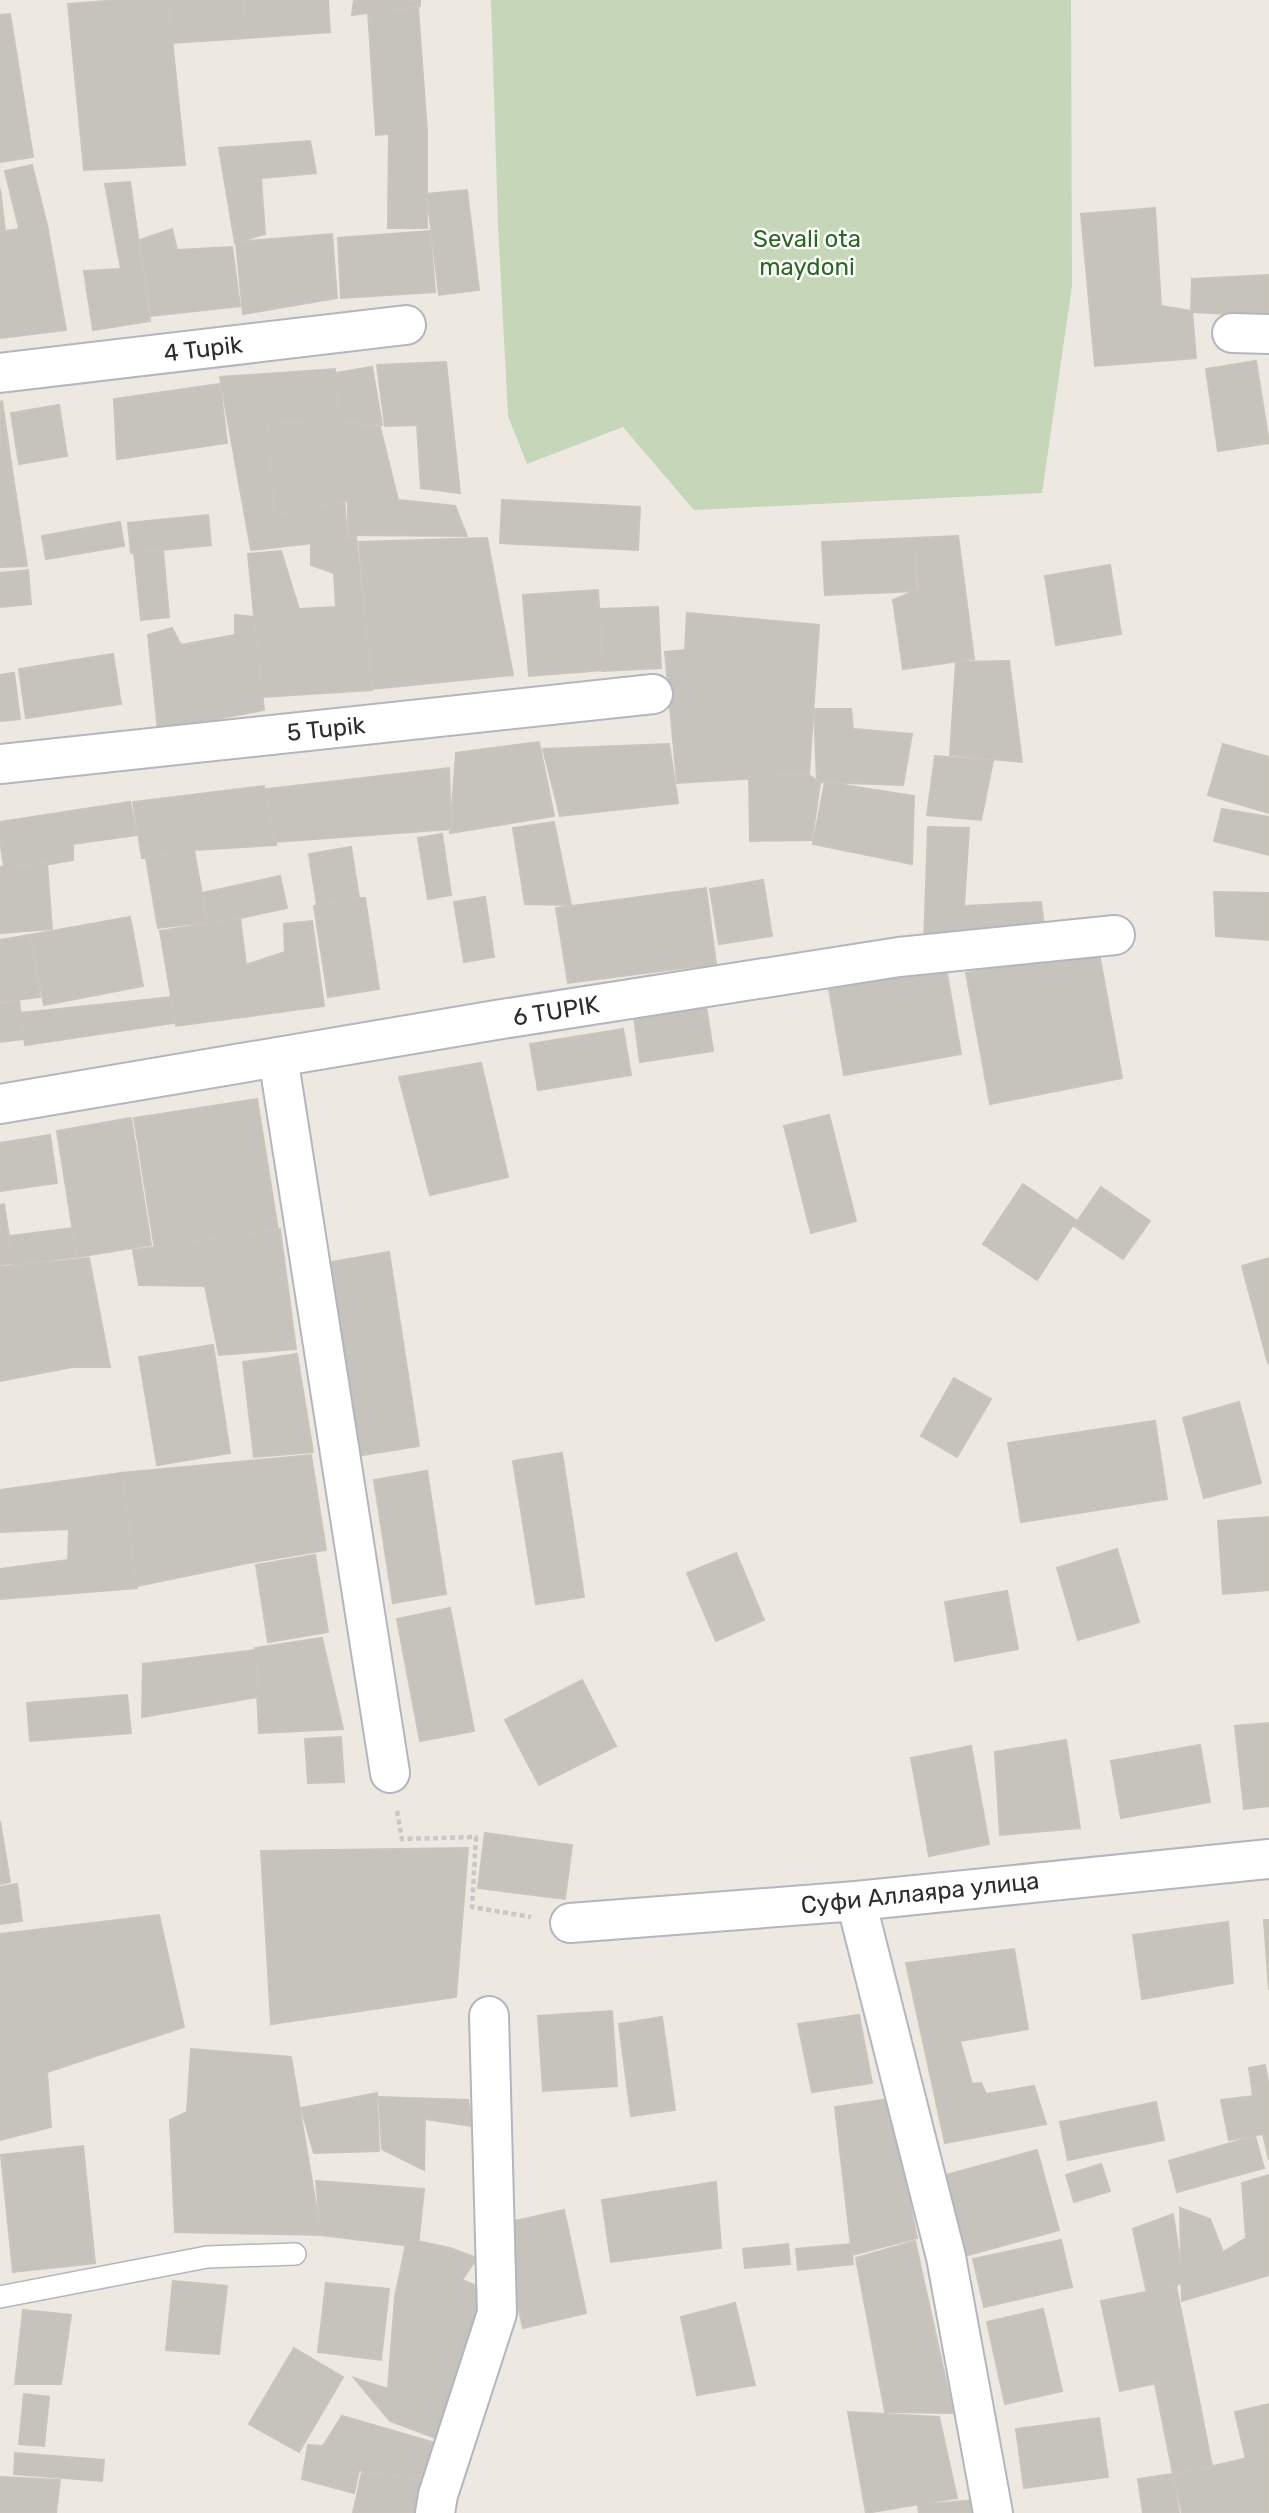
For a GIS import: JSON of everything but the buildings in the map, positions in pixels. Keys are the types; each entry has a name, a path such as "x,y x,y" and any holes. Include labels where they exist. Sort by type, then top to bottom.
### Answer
{"street":[{"name":"4 Tupik","path":"0,373 406,325"},
{"name":"5 Tupik","path":"0,764 653,694"},
{"name":"6 TUPIK","path":"0,1104 899,957 1115,935"},
{"path":"278,1057 390,1773"},
{"name":"Суфи Аллаяра улица","path":"570,1923 856,1900 1269,1859"},
{"path":"856,1900 946,2257 993,2513"},
{"path":"435,2513 438,2496 497,2313 489,2016"}],"lane":[{"path":"0,2297 207,2257 295,2254"}],"path":[{"path":"390,1773 402,1839 476,1837 472,1907 570,1923"}],"green space":[{"name":"Sevali ota maydoni","path":"491,0 1071,0 1072,286 1042,493 694,510 623,427 527,464 508,416 498,224"}]}
